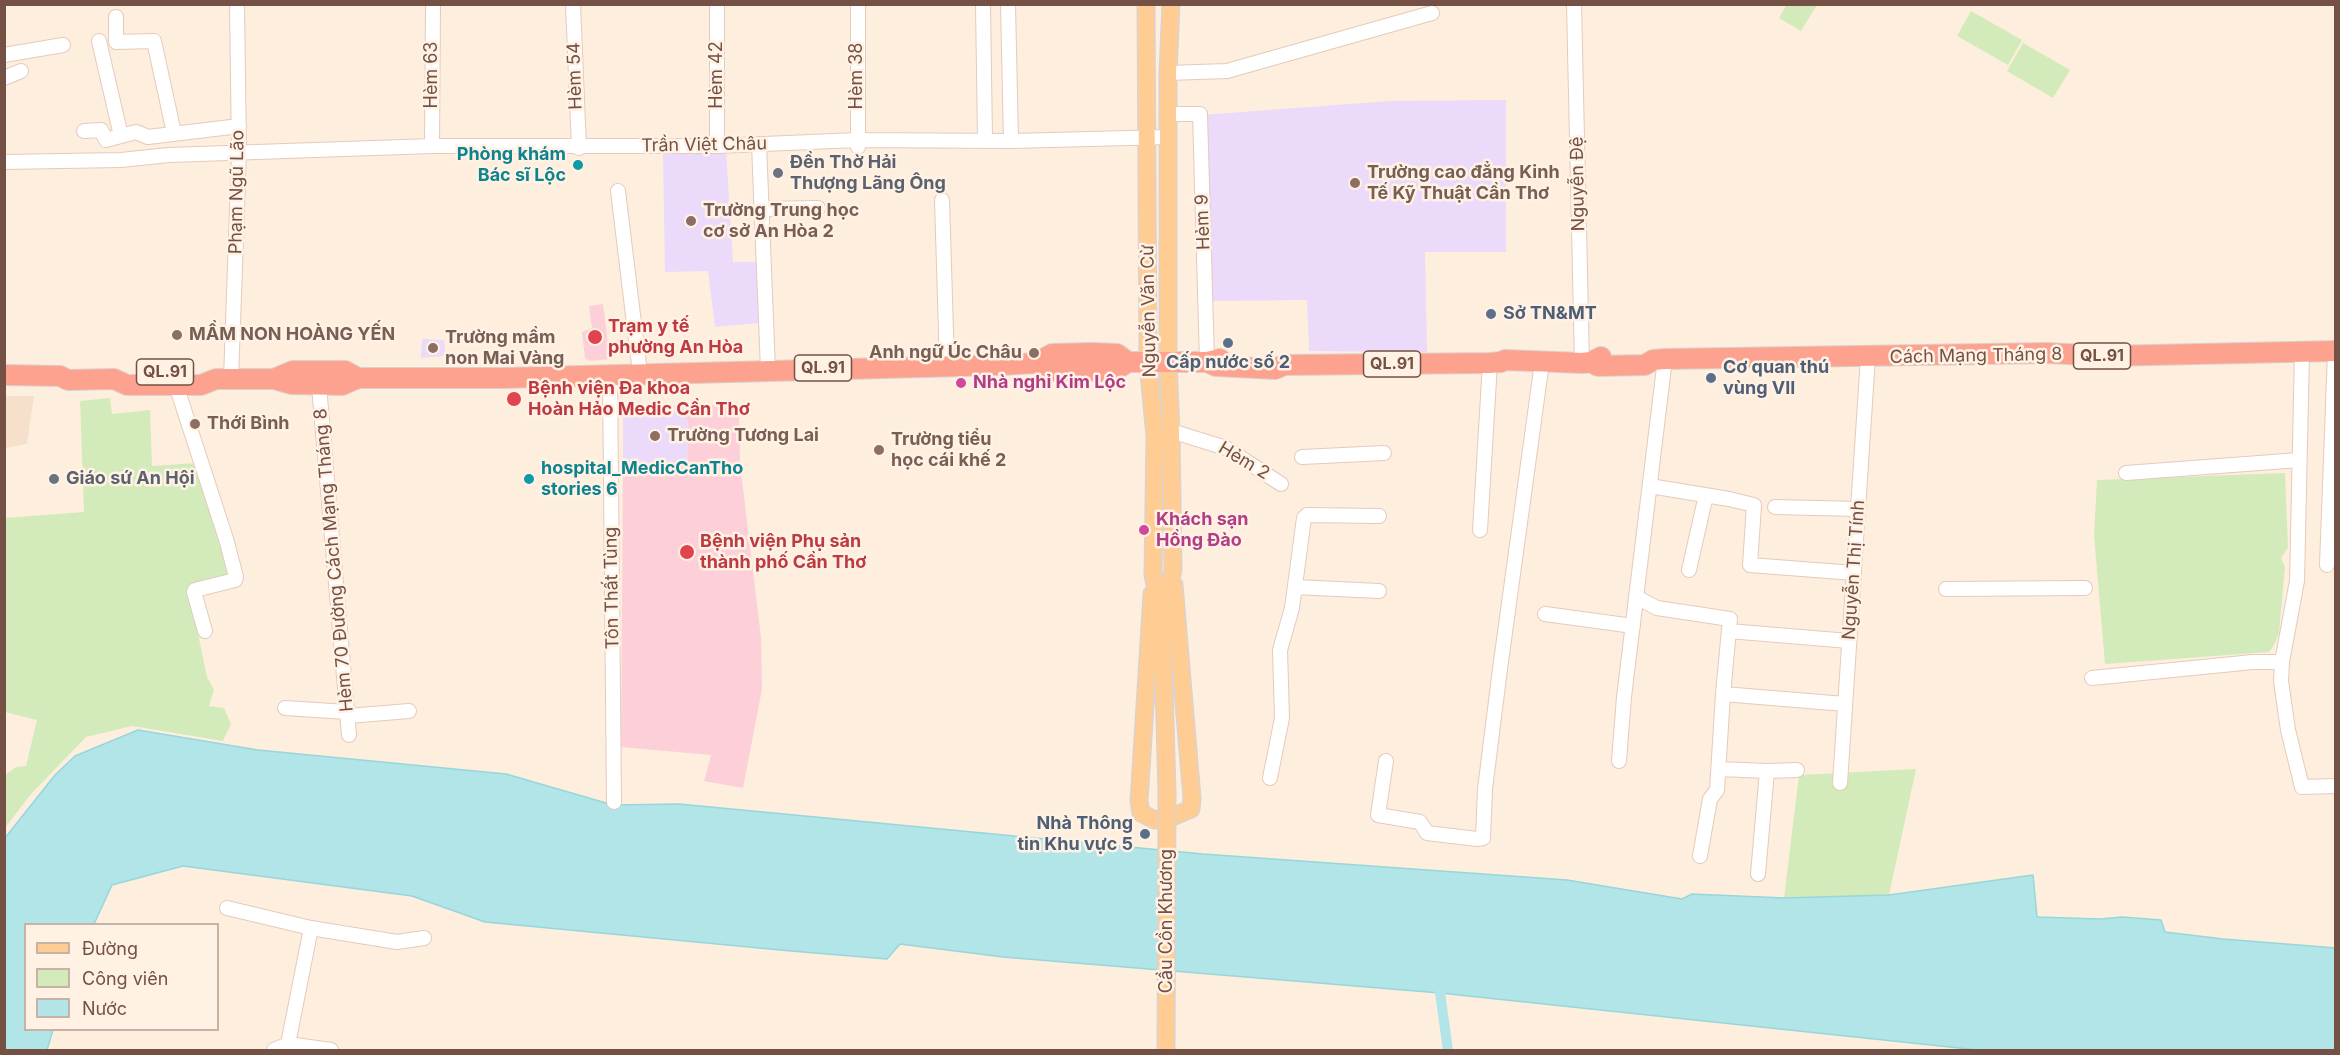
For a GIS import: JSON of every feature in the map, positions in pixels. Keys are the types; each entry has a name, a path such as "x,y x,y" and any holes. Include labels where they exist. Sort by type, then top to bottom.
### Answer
{"highway":[{"name":"Cách Mạng Tháng 8","path":"4,375 60,376 68,380 114,379 127,385 201,385 224,379 274,379 291,384 319,386 342,385 358,378 610,375 1036,363 1052,354 1093,353 1117,354 1138,362 1207,362 1216,358 1275,360 1284,365 1496,363 1525,359 1535,359 1540,362 1587,362 1598,357 1645,356 1659,360 2047,353 2107,356 2335,351"},
{"name":"Cách Mạng Tháng 8","path":"274,379 293,371 345,371 358,378"},
{"name":"Cách Mạng Tháng 8","path":"114,379 126,372 202,372 224,379"},
{"name":"Cách Mạng Tháng 8","path":"4,386 59,386 68,380"}],"main road":[{"name":"Nguyễn Văn Cừ","path":"1146,4 1147,137 1138,362 1155,436 1153,575 1162,617 1167,792"},
{"name":"Nguyễn Văn Cừ","path":"1162,617 1173,570 1168,362 1168,73 1171,4"},
{"path":"1153,575 1139,801 1141,813 1155,820 1172,817 1191,809 1192,798 1173,570"},
{"name":"Cầu Cồn Khương","path":"1166,1050 1167,792"}],"street":[{"name":"Phạm Ngũ Lão","path":"224,379 239,153 237,4"},
{"name":"Hèm 63","path":"432,146 433,4"},
{"name":"Hèm 54","path":"573,4 579,148"},
{"name":"Hèm 42","path":"717,4 717,146"},
{"name":"Hèm 38","path":"857,143 858,4"},
{"path":"983,4 985,140"},
{"path":"1008,4 1011,141"},
{"name":"Nguyễn Đệ","path":"1574,4 1587,362"},
{"path":"1168,73 1227,71 1432,13"},
{"path":"116,17 116,42 154,41 174,133"},
{"path":"99,41 121,136"},
{"path":"4,55 63,45"},
{"path":"4,78 21,71"},
{"name":"Hẻm 9","path":"1168,114 1200,114 1207,362"},
{"path":"84,131 101,130 105,140 136,132 148,137 239,126"},
{"name":"Trần Việt Châu","path":"4,162 121,160 169,155 432,146 579,148 1011,141 1168,136"},
{"path":"759,144 768,370"},
{"path":"618,191 640,373"},
{"path":"942,200 948,365"},
{"path":"762,209 818,208"},
{"path":"2327,564 2335,351"},
{"path":"2302,352 2297,581 2282,662 2281,681 2288,730 2302,787 2336,786"},
{"name":"Nguyễn Thị Tính","path":"1840,783 1868,357"},
{"path":"1619,761 1650,486 1659,360"},
{"path":"1386,761 1378,815 1420,822 1427,833 1483,838 1485,789 1540,362"},
{"path":"1480,530 1496,363"},
{"name":"Tôn Thất Tùng","path":"610,375 614,802"},
{"path":"176,385 236,577 235,580 195,590 205,631"},
{"name":"Hẻm 70 Đường Cách Mạng Tháng 8","path":"319,386 349,735"},
{"name":"Hẻm 2","path":"1171,431 1226,448 1281,484"},
{"path":"1302,457 1384,453"},
{"path":"2126,473 2299,460"},
{"path":"1650,486 1754,505 1750,565 1854,573"},
{"path":"1689,570 1706,495"},
{"path":"1775,507 1858,508"},
{"path":"1270,778 1282,718 1280,650 1290,617 1303,524 1307,515 1379,516"},
{"path":"1294,587 1379,591"},
{"path":"1946,589 2085,588"},
{"path":"1636,597 1658,608 1730,619 1717,792 1710,799 1700,856"},
{"path":"1545,614 1633,626"},
{"path":"1729,631 1850,641"},
{"path":"2092,678 2253,662 2282,662"},
{"path":"1723,694 1845,704"},
{"path":"285,708 347,714 409,711"},
{"path":"1719,769 1797,770"},
{"path":"1758,874 1767,771"},
{"path":"227,908 311,928 397,942 424,938"},
{"path":"288,1044 311,928"},
{"path":"274,1050 288,1044 331,1050"}],"shaded area":[{"name":"Trường cao đẳng Kinh Tế Kỹ Thuật Cần Thơ","path":"1506,100 1506,252 1425,252 1427,352 1309,351 1307,300 1207,301 1202,115 1390,101"},
{"name":"Trường Trung học cơ sở An Hòa 2","path":"726,151 733,262 759,262 759,323 715,327 708,271 665,272 663,154"},
{"name":"Trạm y tế phường An Hòa","path":"603,304 610,359 590,361 585,358 582,332 592,328 589,306"},
{"name":"Trường mầm non Mai Vàng","path":"422,339 444,340 446,356 421,358"},
{"path":"5,396 34,396 27,444 5,448"},
{"name":"Trường Tương Lai","path":"687,405 688,466 623,467 623,406"},
{"name":"Bệnh viện Phụ sản thành phố Cần Thơ","path":"687,405 739,405 740,464 761,637 762,689 743,788 704,781 711,755 621,747 623,467 688,466"}],"green space":[{"path":"1787,4 1817,5 1801,31 1779,18"},
{"path":"1971,11 2022,40 2008,65 1957,36"},
{"path":"2023,43 2070,70 2053,98 2007,71"},
{"path":"110,398 112,414 150,410 152,466 197,463 231,576 189,590 207,677 214,690 209,706 224,708 231,724 223,741 132,726 86,737 31,794 5,828 5,775 16,767 26,766 37,720 5,712 5,518 84,512 80,401"},
{"path":"2285,473 2288,548 2281,558 2285,567 2279,633 2269,652 2105,664 2094,535 2097,480"},
{"path":"1916,769 1889,895 1784,898 1799,775"}],"water":[{"path":"138,730 258,750 506,774 613,805 679,804 1203,854 1567,880 1682,899 1692,894 1784,898 1889,895 2033,875 2037,917 2100,919 2122,917 2161,920 2165,932 2336,948 2335,1050 1978,1050 1440,993 1003,957 900,944 887,959 791,951 485,922 412,896 183,866 112,885 94,923 24,923 24,1031 53,1031 47,1050 5,1050 5,838 55,775 75,756"}],"waterway":[{"path":"1440,993 1448,1050"}],"place":[{"name":"Phòng khám Bác sĩ Lộc","path":"578,165"},
{"name":"Đền Thờ Hải Thượng Lãng Ông","path":"778,173"},
{"name":"Trường cao đẳng Kinh Tế Kỹ Thuật Cần Thơ","path":"1355,183"},
{"name":"Trường Trung học cơ sở An Hòa 2","path":"691,221"},
{"name":"Sở TN&MT","path":"1491,314"},
{"name":"MẦM NON HOÀNG YẾN","path":"177,335"},
{"name":"Trạm y tế phường An Hòa","path":"595,337"},
{"name":"Cấp nước số 2","path":"1228,343"},
{"name":"Trường mầm non Mai Vàng","path":"433,348"},
{"name":"Anh ngữ Úc Châu","path":"1034,353"},
{"name":"Cơ quan thú vùng VII","path":"1711,378"},
{"name":"Nhà nghỉ Kim Lộc","path":"961,383"},
{"name":"Bệnh viện Đa khoa Hoàn Hảo Medic Cần Thơ","path":"514,399"},
{"name":"Thới Bình","path":"195,424"},
{"name":"Trường Tương Lai","path":"655,436"},
{"name":"Trường tiểu học cái khế 2","path":"879,450"},
{"name":"Giáo sứ An Hội","path":"54,479"},
{"name":"hospital_MedicCanTho stories 6","path":"529,479"},
{"name":"Khách sạn Hồng Đào","path":"1144,530"},
{"name":"Bệnh viện Phụ sản thành phố Cần Thơ","path":"687,552"},
{"name":"Nhà Thông tin Khu vực 5","path":"1145,834"}]}
